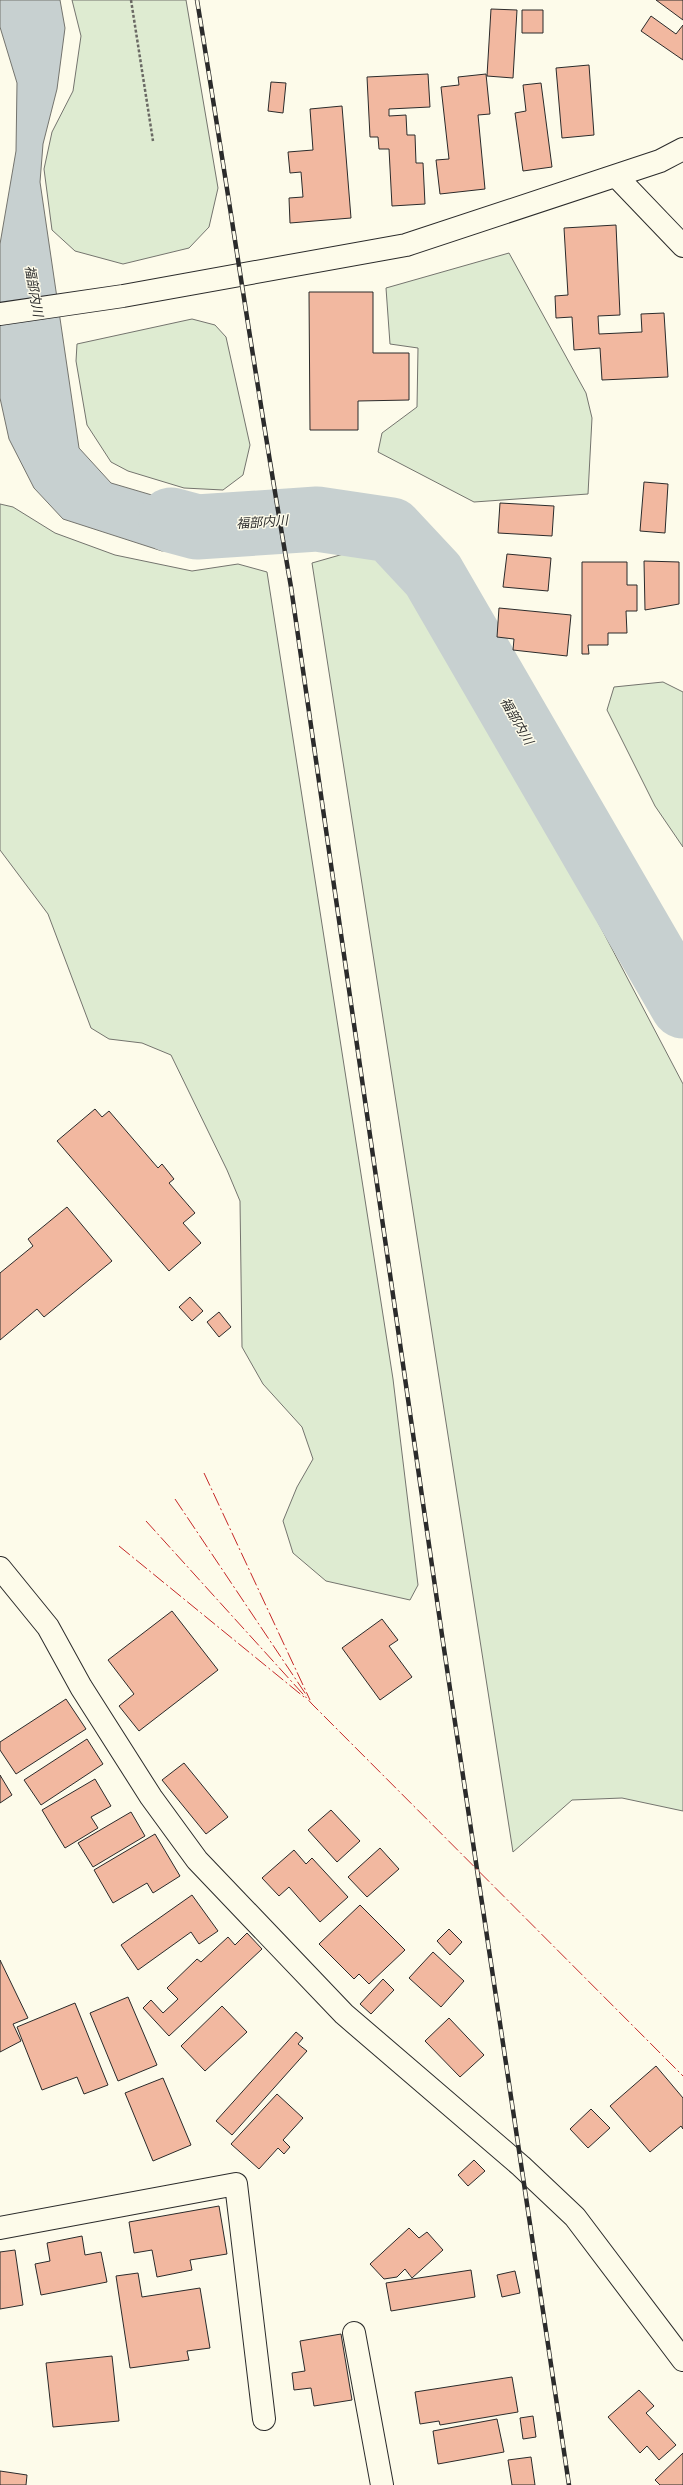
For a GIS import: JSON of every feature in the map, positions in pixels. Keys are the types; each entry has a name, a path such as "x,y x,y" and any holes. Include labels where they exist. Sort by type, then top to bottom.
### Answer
{"street":[{"path":"0,314 123,296 406,245 660,161 683,149"},
{"path":"616,176 683,246"},
{"path":"0,1568 48,1628 81,1687 151,1797 197,1860 344,2014 521,2166 575,2216 683,2360"},
{"path":"0,2228 236,2184 264,2419"},
{"path":"354,2333 382,2485"}],"path":[{"path":"131,0 153,141"}],"green space":[{"path":"72,0 186,0 218,188 209,227 189,248 123,264 75,251 52,230 44,169 52,132 73,91 81,36"},
{"path":"509,253 586,393 592,418 588,494 474,502 378,452 382,433 417,407 418,348 390,344 386,288"},
{"path":"192,319 215,325 226,337 250,445 243,475 223,490 184,488 128,471 111,462 87,425 76,361 77,344"},
{"path":"0,504 13,507 55,533 115,555 192,571 238,564 267,572 393,1379 418,1585 410,1600 326,1581 293,1553 283,1521 297,1487 313,1459 302,1427 263,1384 242,1347 240,1201 227,1170 171,1055 142,1043 109,1039 91,1028 48,914 0,850"},
{"path":"361,549 419,581 683,1084 683,1811 622,1798 572,1800 513,1852 312,563"},
{"path":"663,682 683,692 683,847 655,806 607,710 614,687"}],"water":[{"path":"0,0 60,0 65,28 57,89 43,144 40,182 79,448 111,483 179,503 217,507 256,493 264,540 162,551 63,519 34,488 9,439 0,398 0,244 16,151 17,83 0,27"}],"building":[{"path":"656,0 683,0 683,20"},
{"path":"491,9 517,10 513,78 487,76"},
{"path":"522,10 543,10 543,33 522,33"},
{"path":"651,16 676,34 683,25 683,60 641,31"},
{"path":"589,65 594,135 562,138 556,68"},
{"path":"428,74 430,107 389,109 389,116 406,115 407,135 415,135 416,163 423,163 425,204 392,206 389,149 379,149 378,137 370,137 367,77"},
{"path":"486,74 490,114 478,115 485,189 440,194 436,160 449,159 441,87 459,85 458,77"},
{"path":"271,82 286,83 283,113 268,111"},
{"path":"541,83 552,167 523,171 515,113 526,111 523,85"},
{"path":"342,106 351,218 290,223 289,198 303,197 301,172 290,173 288,152 313,150 310,109"},
{"path":"616,225 620,315 598,316 599,334 642,332 641,314 664,313 668,377 602,380 600,348 574,350 572,317 556,318 555,296 568,295 564,228"},
{"path":"309,292 373,292 373,353 409,353 409,400 358,401 358,430 310,430"},
{"path":"644,482 668,484 665,533 640,531"},
{"path":"500,503 554,506 552,536 498,533"},
{"path":"507,554 551,558 548,591 503,587"},
{"path":"644,561 679,562 679,604 645,610"},
{"path":"582,562 627,562 627,585 637,585 637,611 626,611 627,633 608,633 608,645 588,645 589,654 582,654"},
{"path":"499,608 571,615 567,656 513,650 514,639 497,637"},
{"path":"95,1109 102,1117 109,1111 158,1168 162,1164 174,1179 169,1183 195,1213 183,1223 201,1243 169,1271 57,1141"},
{"path":"67,1207 112,1261 44,1317 37,1309 0,1340 0,1273 33,1246 28,1239"},
{"path":"190,1297 203,1311 192,1321 179,1307"},
{"path":"219,1312 231,1327 219,1337 207,1322"},
{"path":"172,1611 218,1670 139,1731 119,1706 134,1694 108,1660"},
{"path":"382,1619 398,1640 389,1646 412,1677 380,1700 342,1648"},
{"path":"66,1699 86,1729 16,1774 0,1750 0,1742"},
{"path":"87,1739 103,1764 41,1805 24,1780"},
{"path":"184,1763 228,1817 206,1834 162,1780"},
{"path":"0,1775 12,1795 0,1803"},
{"path":"95,1779 111,1806 91,1817 98,1828 65,1848 42,1810"},
{"path":"331,1810 360,1841 337,1862 308,1830"},
{"path":"131,1812 145,1836 93,1867 78,1843"},
{"path":"155,1834 180,1876 153,1893 147,1883 113,1903 94,1870"},
{"path":"380,1848 399,1869 367,1897 348,1877"},
{"path":"294,1850 306,1864 312,1858 348,1897 320,1922 289,1887 279,1896 262,1878"},
{"path":"192,1895 218,1931 199,1944 191,1932 138,1970 121,1945"},
{"path":"360,1905 405,1950 369,1984 359,1974 354,1979 319,1944"},
{"path":"449,1929 462,1942 450,1955 437,1941"},
{"path":"247,1933 262,1949 169,2036 143,2008 151,2000 163,2013 178,1999 167,1988 197,1959 201,1962 228,1937 235,1945"},
{"path":"433,1952 464,1981 441,2007 409,1978"},
{"path":"0,1960 28,2018 13,2024 21,2041 0,2052"},
{"path":"383,1979 394,1990 371,2014 360,2004"},
{"path":"128,1997 157,2065 118,2081 90,2013"},
{"path":"75,2003 108,2085 84,2094 77,2077 42,2090 17,2027"},
{"path":"222,2006 247,2032 205,2071 181,2046"},
{"path":"449,2018 484,2055 460,2077 425,2041"},
{"path":"296,2032 303,2038 298,2044 307,2051 232,2135 216,2121"},
{"path":"656,2066 683,2098 683,2129 681,2126 650,2152 610,2106"},
{"path":"163,2078 191,2145 153,2161 125,2093"},
{"path":"277,2094 303,2118 283,2140 290,2147 284,2154 278,2148 259,2169 231,2144"},
{"path":"591,2109 610,2128 588,2148 570,2129"},
{"path":"474,2160 485,2171 468,2186 458,2175"},
{"path":"219,2206 227,2254 190,2260 192,2270 157,2277 152,2250 134,2253 129,2222"},
{"path":"409,2228 419,2238 427,2232 443,2250 412,2278 405,2269 397,2277 384,2279 370,2264"},
{"path":"82,2236 85,2255 101,2252 107,2282 41,2295 35,2264 50,2261 47,2243"},
{"path":"15,2250 23,2305 0,2309 0,2252"},
{"path":"471,2270 475,2297 391,2311 386,2283"},
{"path":"515,2271 520,2293 502,2297 497,2275"},
{"path":"138,2273 142,2297 200,2288 210,2348 187,2351 189,2360 130,2368 116,2276"},
{"path":"341,2334 352,2400 314,2406 311,2388 294,2390 292,2373 305,2371 300,2341"},
{"path":"112,2356 119,2421 53,2427 46,2363"},
{"path":"512,2377 518,2412 440,2425 439,2421 420,2424 415,2392"},
{"path":"639,2390 654,2406 646,2413 676,2445 659,2460 647,2446 640,2453 608,2417"},
{"path":"533,2416 536,2437 523,2439 520,2418"},
{"path":"497,2419 504,2452 438,2464 433,2431"},
{"path":"683,2453 683,2485 660,2485 655,2480"},
{"path":"531,2457 535,2485 512,2485 508,2460"},
{"path":"0,2471 27,2475 26,2485 0,2485"}],"waterway":[{"name":"福部内川","path":"171,520 197,527 317,519 391,530 433,575 683,1006"}],"railway":[{"path":"197,0 266,440 291,587 443,1642 569,2485"}],"power":[{"path":"204,1473 310,1700"},
{"path":"175,1499 307,1696"},
{"path":"146,1521 312,1704 683,2076"},
{"path":"119,1546 304,1697"}]}
